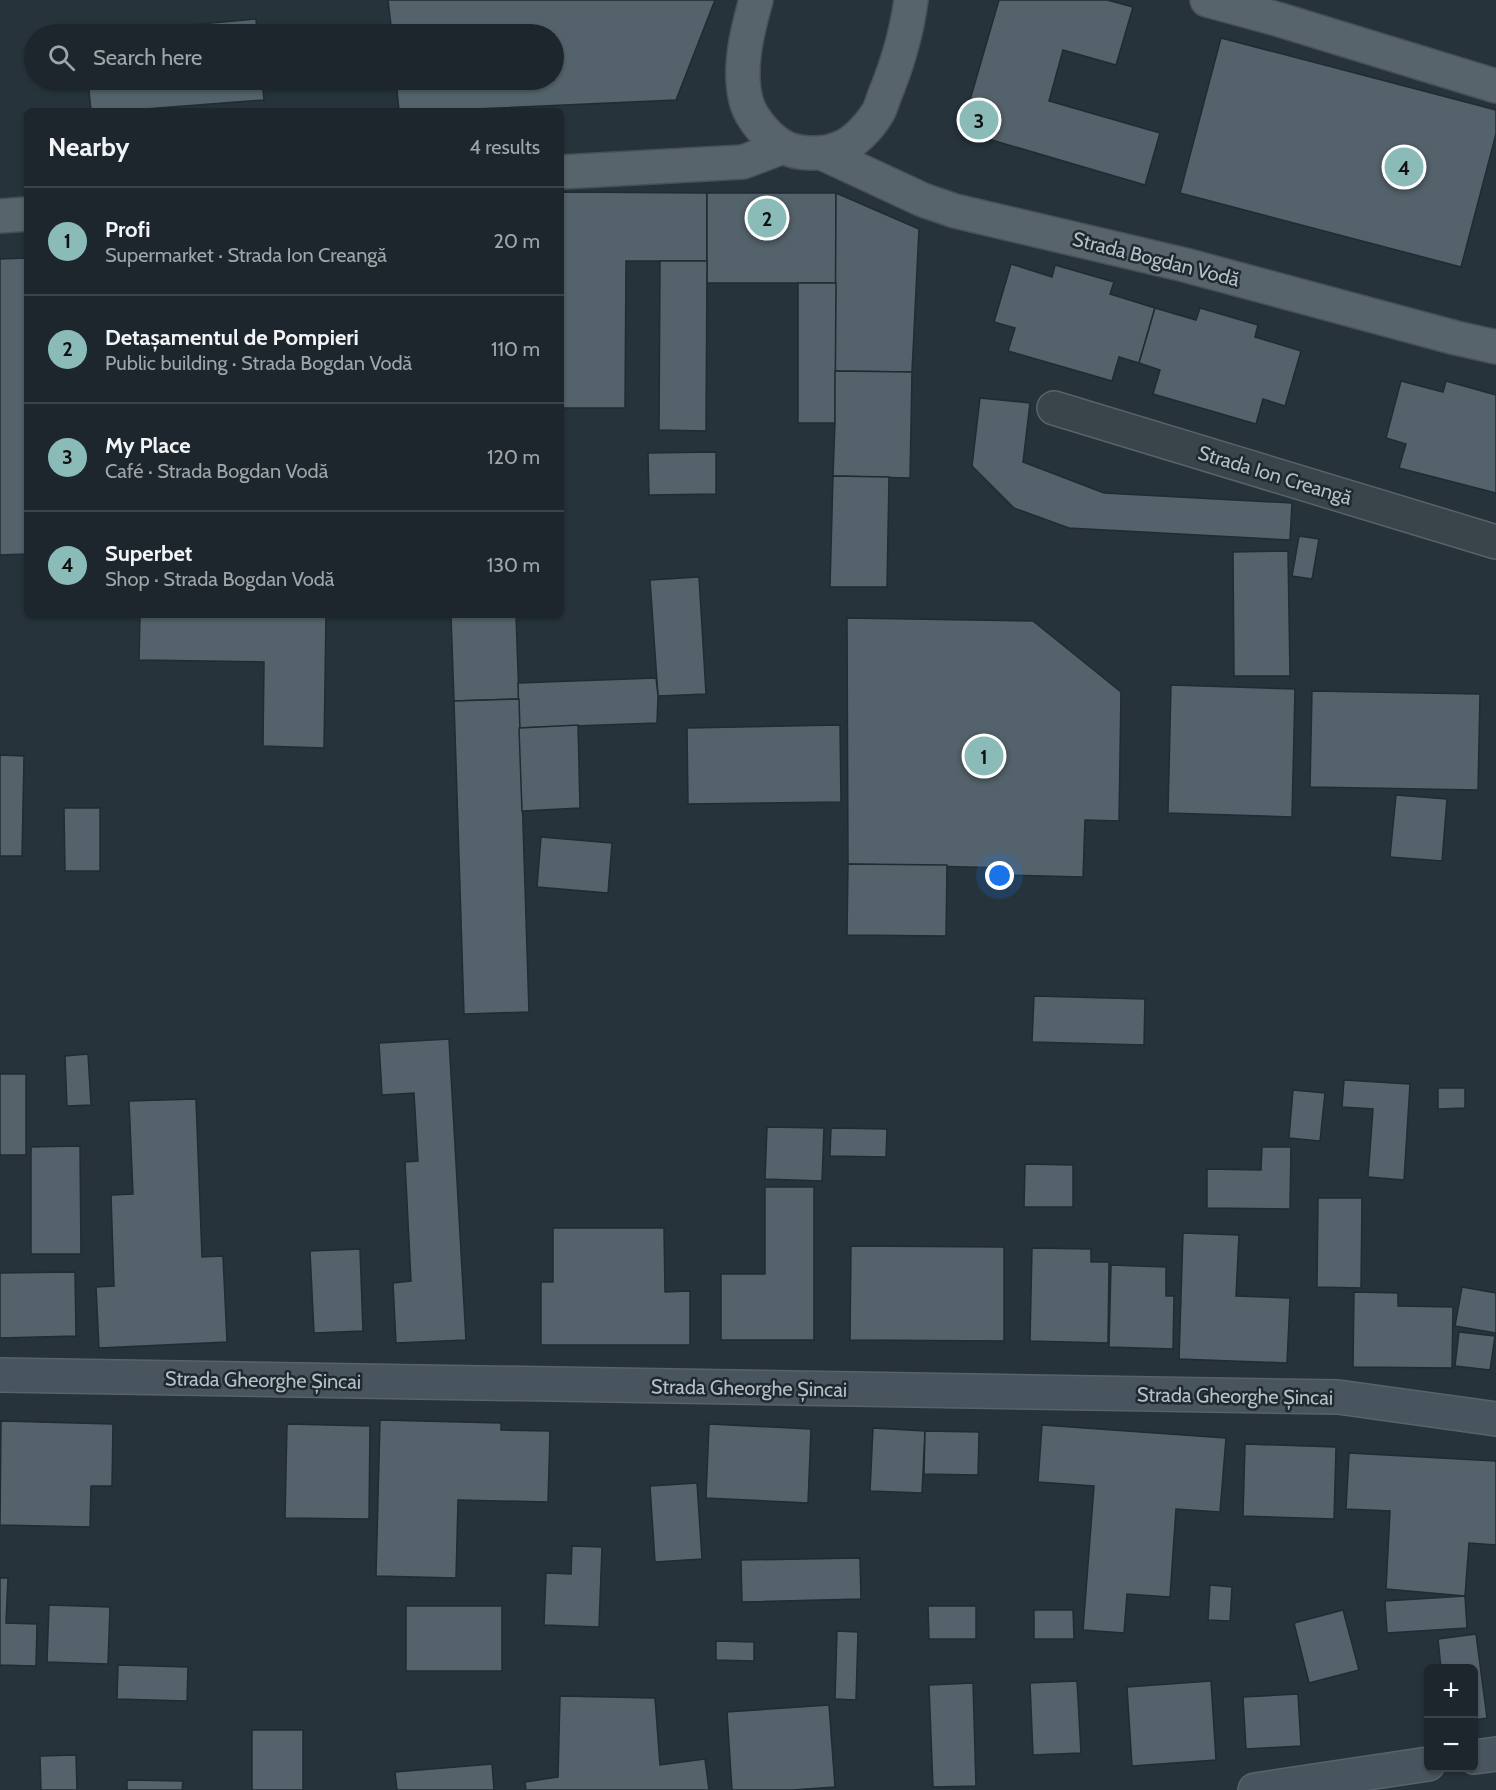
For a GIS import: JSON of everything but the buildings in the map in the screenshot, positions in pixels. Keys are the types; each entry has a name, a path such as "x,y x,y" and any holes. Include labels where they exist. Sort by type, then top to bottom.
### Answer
{"main road":[{"path":"756,0 748,26 743,68 748,105 759,124 772,139 783,147 801,152 822,153 840,148 857,137 878,114 890,84 911,0"},
{"path":"1207,0 1496,86"},
{"path":"564,172 743,162 783,147"},
{"name":"Strada Bogdan Vodă","path":"822,153 923,200 955,211 1185,265 1496,347"},
{"path":"0,216 24,213"},
{"name":"Strada Gheorghe Șincai","path":"0,1375 1338,1397 1496,1419"},
{"path":"1478,1756 1496,1754"},
{"path":"1255,1790 1424,1765"}],"street":[{"name":"Strada Ion Creangă","path":"1054,408 1496,542"}],"place":[{"name":"My Place","path":"979,120"},
{"name":"Superbet","path":"1404,167"},
{"name":"Detașamentul de Pompieri","path":"767,218"},
{"name":"Profi","path":"984,756"}]}
